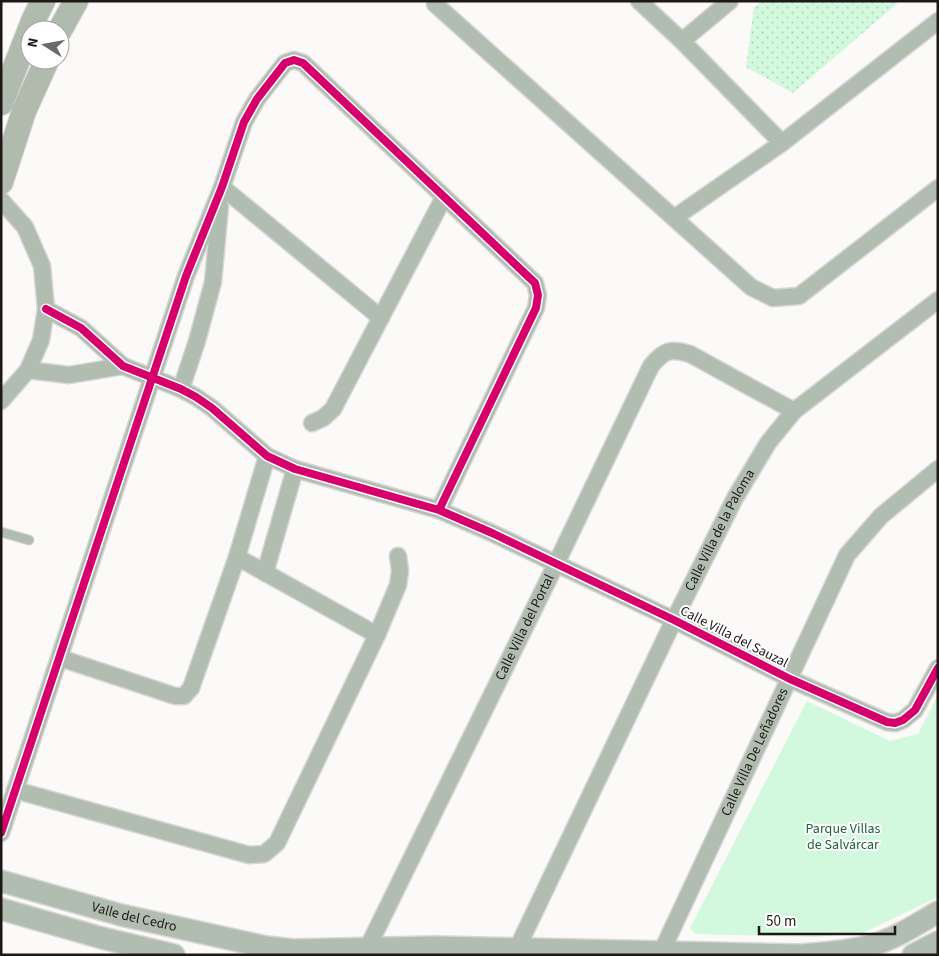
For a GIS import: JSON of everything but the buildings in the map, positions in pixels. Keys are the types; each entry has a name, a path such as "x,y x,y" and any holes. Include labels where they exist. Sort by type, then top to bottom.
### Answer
{"main road":[{"path":"1,103 34,18 43,1"},
{"path":"66,20 76,1"},
{"path":"1,182 24,111 42,70"}],"street":[{"path":"639,1 682,41 782,142"},
{"path":"682,41 730,1"},
{"path":"435,4 751,288 773,298 799,296 938,188"},
{"path":"674,218 782,142 938,21"},
{"path":"1,833 154,378 186,276 222,187 244,122 257,99 285,63 294,60 303,63 535,283 538,295 536,308 439,510"},
{"path":"222,187 381,318"},
{"path":"181,389 197,341 213,282 222,187"},
{"path":"312,423 324,418 333,409 444,197"},
{"path":"1,200 25,227 42,266 46,309 40,340 28,370 1,402"},
{"name":"Calle Villa de la Paloma","path":"515,952 674,620 735,498 768,443 794,411 938,300"},
{"path":"46,309 81,328 123,366"},
{"name":"Calle Villa del Portal","path":"365,951 556,564 651,366 658,357 669,350 690,354 794,411"},
{"path":"28,370 69,375 123,366"},
{"name":"Calle Villa del Sauzal","path":"123,366 181,389 212,408 267,456 295,470 439,510 492,533 674,620 790,679 887,722 895,723 903,720 914,710 938,668"},
{"path":"60,658 175,696 184,696 191,688 237,557 267,456"},
{"name":"Calle Villa De Leñadores","path":"660,954 847,556 881,516 938,469"},
{"path":"265,573 295,470"},
{"path":"15,790 249,856 264,854 277,844 377,634 398,585 400,571 398,556"},
{"path":"237,557 377,634"},
{"name":"Valle del Cedro","path":"1,881 121,915 266,948 293,950 365,951 436,947 515,952 799,955 845,952 873,945 904,932 938,912"},
{"name":"Valle del Cedro","path":"1,909 102,938 174,955"},
{"path":"913,955 938,942"}],"lane":[{"path":"1,532 29,540"}],"green space":[{"path":"762,1 900,1 793,93 746,67 754,7"},
{"name":"Parque Villas de Salvárcar","path":"938,695 938,897 863,933 814,937 696,934 690,928 807,701 890,741 918,734"}],"cycle path":[{"path":"1,833 186,276 222,187 244,122 257,99 285,63 294,60 303,63 535,283 538,295 536,308 439,510"},
{"path":"46,309 81,328 123,366 181,389 196,397 212,408 267,456 295,469 439,510 492,533 674,620 790,679 887,722 895,723 903,720 915,710 938,668"}]}
